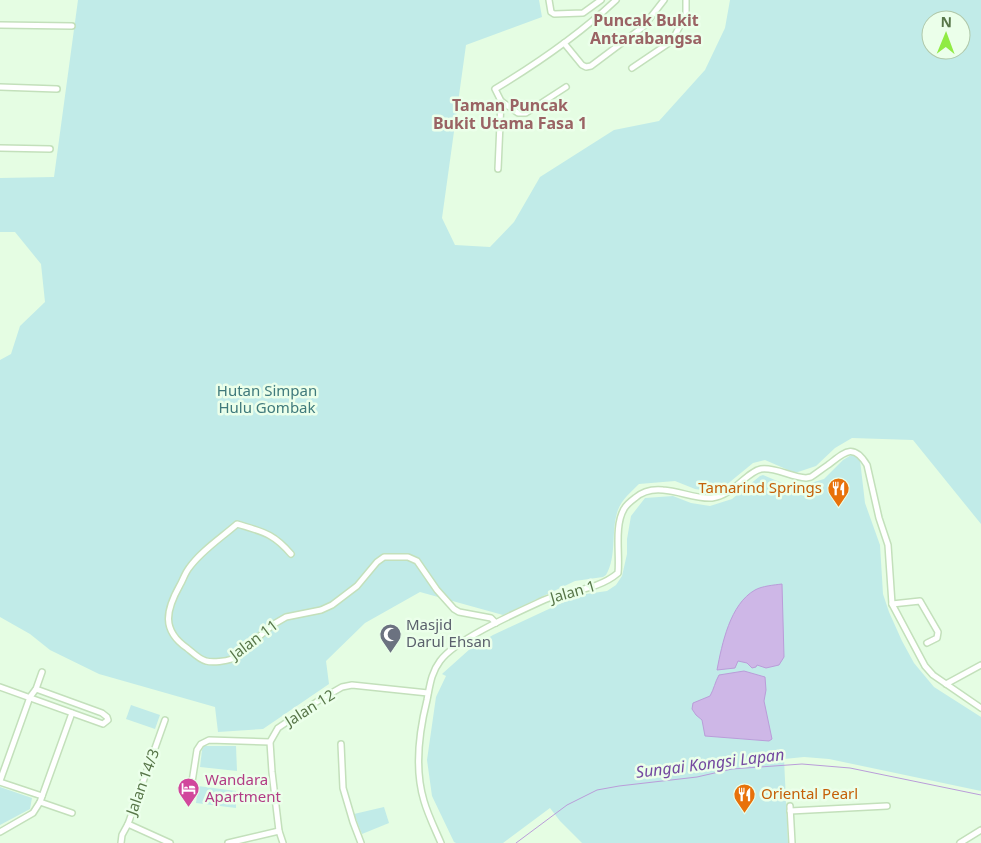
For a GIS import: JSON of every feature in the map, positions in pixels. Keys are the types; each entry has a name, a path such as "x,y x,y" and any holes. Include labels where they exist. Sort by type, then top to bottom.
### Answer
{"street":[{"path":"549,0 549,9 554,14 583,14 601,0"},
{"path":"498,169 501,101 495,89 538,62 601,14 616,0"},
{"path":"564,42 582,65 586,67 591,66 643,27 664,0"},
{"path":"632,68 672,41 686,14 686,0"},
{"path":"0,25 72,26"},
{"path":"0,87 57,89"},
{"path":"501,101 518,112 526,113 566,87"},
{"path":"0,148 50,149"},
{"name":"Jalan 1","path":"441,843 424,801 419,777 419,748 422,720 431,676 440,660 456,646 496,623 545,600 608,582 618,573 620,558 618,539 624,509 640,494 652,490 664,490 698,498 714,498 726,494 756,470 764,469 799,478 811,477 840,454 854,452 863,458 867,465 879,518 888,545 892,604 925,666 933,675 981,708"},
{"name":"Jalan 11","path":"291,554 279,540 237,524 202,554 189,568 175,593 168,613 168,623 172,634 180,644 205,661 226,661 232,659 274,624 286,617 321,610 332,605 357,586 380,559 390,556 408,557 417,561 437,590 454,608 460,612 491,618 496,623"},
{"path":"892,604 920,600 938,632 937,638 927,643"},
{"path":"946,684 981,665"},
{"path":"42,672 36,689 30,697 0,781 42,796"},
{"name":"Jalan 12","path":"270,742 278,728 321,699 342,688 352,685 364,685 428,693"},
{"path":"0,687 103,724 108,720 102,713 36,689"},
{"path":"0,832 33,813 40,802 72,713"},
{"name":"Jalan 14/3","path":"121,843 165,720"},
{"path":"190,795 197,750 201,744 209,740 270,742 279,831 283,843"},
{"path":"341,744 343,788 361,843"},
{"path":"40,802 72,813"},
{"path":"792,843 790,808 887,806"},
{"path":"128,824 170,843"},
{"path":"960,843 981,830"},
{"path":"228,843 279,831"}],"green space":[{"name":"Hutan Simpan Hulu Gombak","path":"78,0 539,0 542,17 466,45 442,218 455,245 490,247 514,222 540,177 614,130 659,121 705,70 725,28 730,0 981,0 981,524 913,440 852,438 835,448 816,466 795,473 765,460 753,463 725,486 709,491 695,489 675,481 639,484 626,497 618,509 615,521 612,560 606,575 603,577 575,581 503,615 420,592 365,623 326,661 329,684 263,729 218,732 215,707 99,674 50,650 30,634 0,617 0,360 11,354 20,326 45,302 41,264 15,232 0,232 0,178 54,177"},
{"path":"853,454 860,460 865,503 880,545 883,594 902,641 914,663 934,687 981,717 981,791 829,759 804,757 784,759 788,843 582,843 550,808 503,843 454,842 432,796 427,760 436,697 446,676 442,674 471,648 493,635 579,595 607,591 616,585 622,576 627,554 627,539 631,516 645,498 673,496 691,503 710,506 732,499 763,475 794,488 824,479 843,460"},
{"path":"131,705 160,715 155,729 126,719"},
{"path":"204,746 236,746 237,771 200,767"},
{"path":"198,786 236,791 236,808 196,803"},
{"path":"0,787 32,798 30,809 0,825"},
{"path":"384,807 389,823 362,834 354,814"}],"shaded area":[{"path":"782,584 784,657 779,665 766,668 757,665 752,668 747,663 738,661 735,668 717,670 728,626 739,605 746,596 755,590"},
{"path":"744,671 765,677 766,690 764,701 772,739 769,741 705,736 702,720 692,709 693,703 710,696 719,675"}],"waterway":[{"name":"Sungai Kongsi Lapan","path":"516,843 567,805 597,790 697,777 732,769 802,764 850,768 981,795"}],"place":[{"name":"Tamarind Springs","path":"838,507"},
{"name":"Masjid Darul Ehsan","path":"390,653"},
{"name":"Wandara Apartment","path":"189,808"},
{"name":"Oriental Pearl","path":"745,813"}],"district":[{"name":"Puncak Bukit Antarabangsa","path":"646,29"},
{"name":"Taman Puncak Bukit Utama Fasa 1","path":"510,114"}]}
